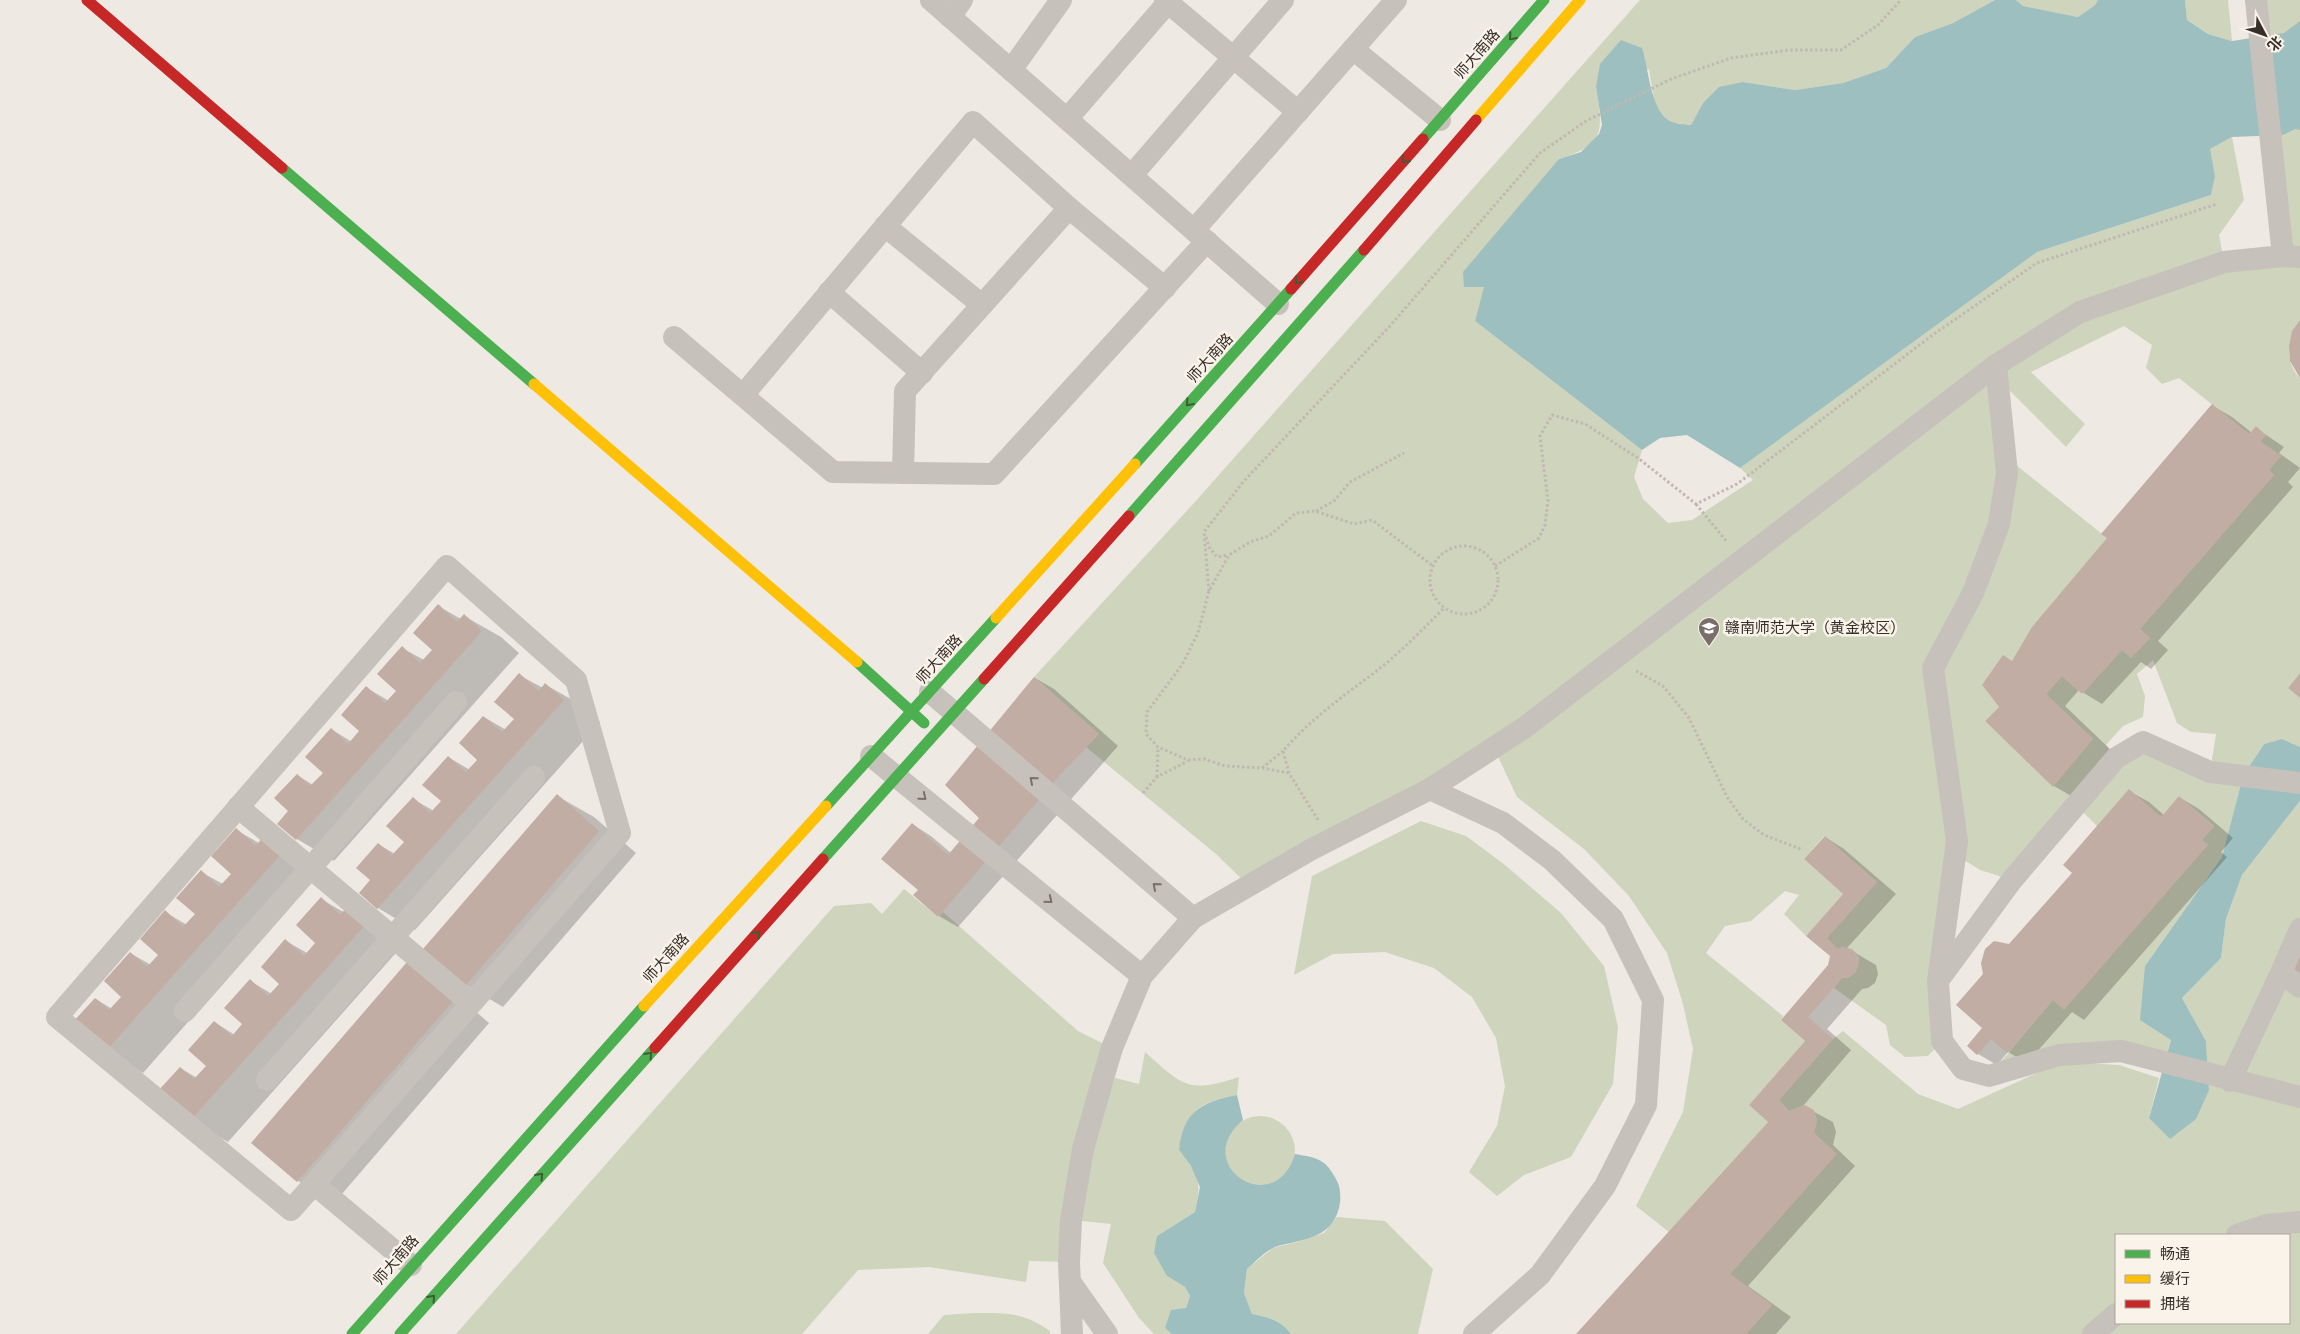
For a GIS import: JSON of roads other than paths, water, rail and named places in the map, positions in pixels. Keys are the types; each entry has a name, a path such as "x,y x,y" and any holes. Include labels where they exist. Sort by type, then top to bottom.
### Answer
{"main road":[{"path":"87,0 809,618 936,733"},
{"name":"师大南路","path":"352,1334 411,1265 706,936 912,712 1278,304 1544,0"},
{"path":"400,1334 1292,334 1580,0"}],"street":[{"path":"931,0 956,8 1011,70 1278,304"},
{"path":"1011,70 1061,0"},
{"path":"1132,175 1283,0"},
{"path":"674,337 833,472 994,474 1165,288 1201,236 1298,112 1396,0"},
{"path":"1072,1334 1069,1262 1071,1220 1083,1149 1112,1048 1142,976 1193,918 1330,840 1430,789 1524,728 1996,366 2080,312 2224,262 2292,256 2274,170 2256,0"},
{"path":"1067,119 1167,1 1298,112"},
{"path":"1353,49 1440,120"},
{"path":"742,394 973,122 1069,208 1165,288"},
{"path":"903,473 905,391 1069,208"},
{"path":"885,226 982,305"},
{"path":"829,292 922,373"},
{"path":"1996,366 2007,473 1999,524 1972,593 1933,668 1939,726 1957,841 1938,981 1942,1041 1963,1069 1989,1076 2059,1055 2121,1051 2300,1097"},
{"path":"447,566 576,680 620,833 291,1210 57,1017 238,807 447,566"},
{"path":"930,692 1193,918"},
{"path":"185,1011 456,702"},
{"path":"1938,981 2012,880 2116,758 2143,742 2210,772 2300,782"},
{"path":"871,756 1142,976"},
{"path":"267,1080 534,776"},
{"path":"1430,789 1503,823 1552,860 1612,919 1653,1000 1646,1105 1605,1186 1540,1275 1474,1334"},
{"path":"238,807 471,1003"},
{"path":"2230,1080 2300,929"},
{"path":"2281,973 2300,987"},
{"path":"314,1184 411,1265"},
{"path":"2240,1234 2267,1225 2300,1222"},
{"path":"1071,1283 1107,1334"},
{"path":"2093,1334 2115,1315"}],"water":[{"path":"1995,0 2016,0 2023,6 2078,17 2095,5 2098,0 2185,0 2187,20 2208,34 2232,41 2284,33 2300,21 2300,130 2295,129 2283,135 2232,137 2210,149 2215,176 2211,195 2037,252 1740,468 1687,435 1660,438 1642,450 1475,321 1484,287 1464,287 1463,272 1559,159 1581,152 1599,134 1602,125 1596,87 1600,64 1621,40 1642,48 1654,97 1662,114 1673,122 1691,125 1703,103 1719,87 1743,82 1795,90 1843,83 1886,68 1915,37 1953,23"},
{"path":"2282,739 2300,747 2300,801 2242,875 2226,919 2221,958 2182,998 2206,1041 2209,1090 2196,1119 2170,1139 2149,1118 2171,1040 2140,1020 2145,966 2222,857 2243,776 2264,744"},
{"path":"1237,1095 1243,1120 1229,1137 1226,1154 1230,1168 1241,1179 1256,1185 1271,1183 1285,1174 1295,1154 1315,1158 1329,1168 1337,1181 1340,1194 1339,1208 1335,1219 1322,1232 1305,1240 1275,1247 1247,1269 1244,1293 1252,1314 1279,1322 1291,1334 1172,1334 1165,1328 1171,1310 1186,1308 1190,1296 1185,1287 1167,1276 1154,1253 1157,1236 1195,1212 1200,1187 1191,1166 1179,1150 1181,1137 1190,1117 1196,1110 1214,1101"}],"place":[{"name":"赣南师范大学（黄金校区）","path":"1709,647"}]}
